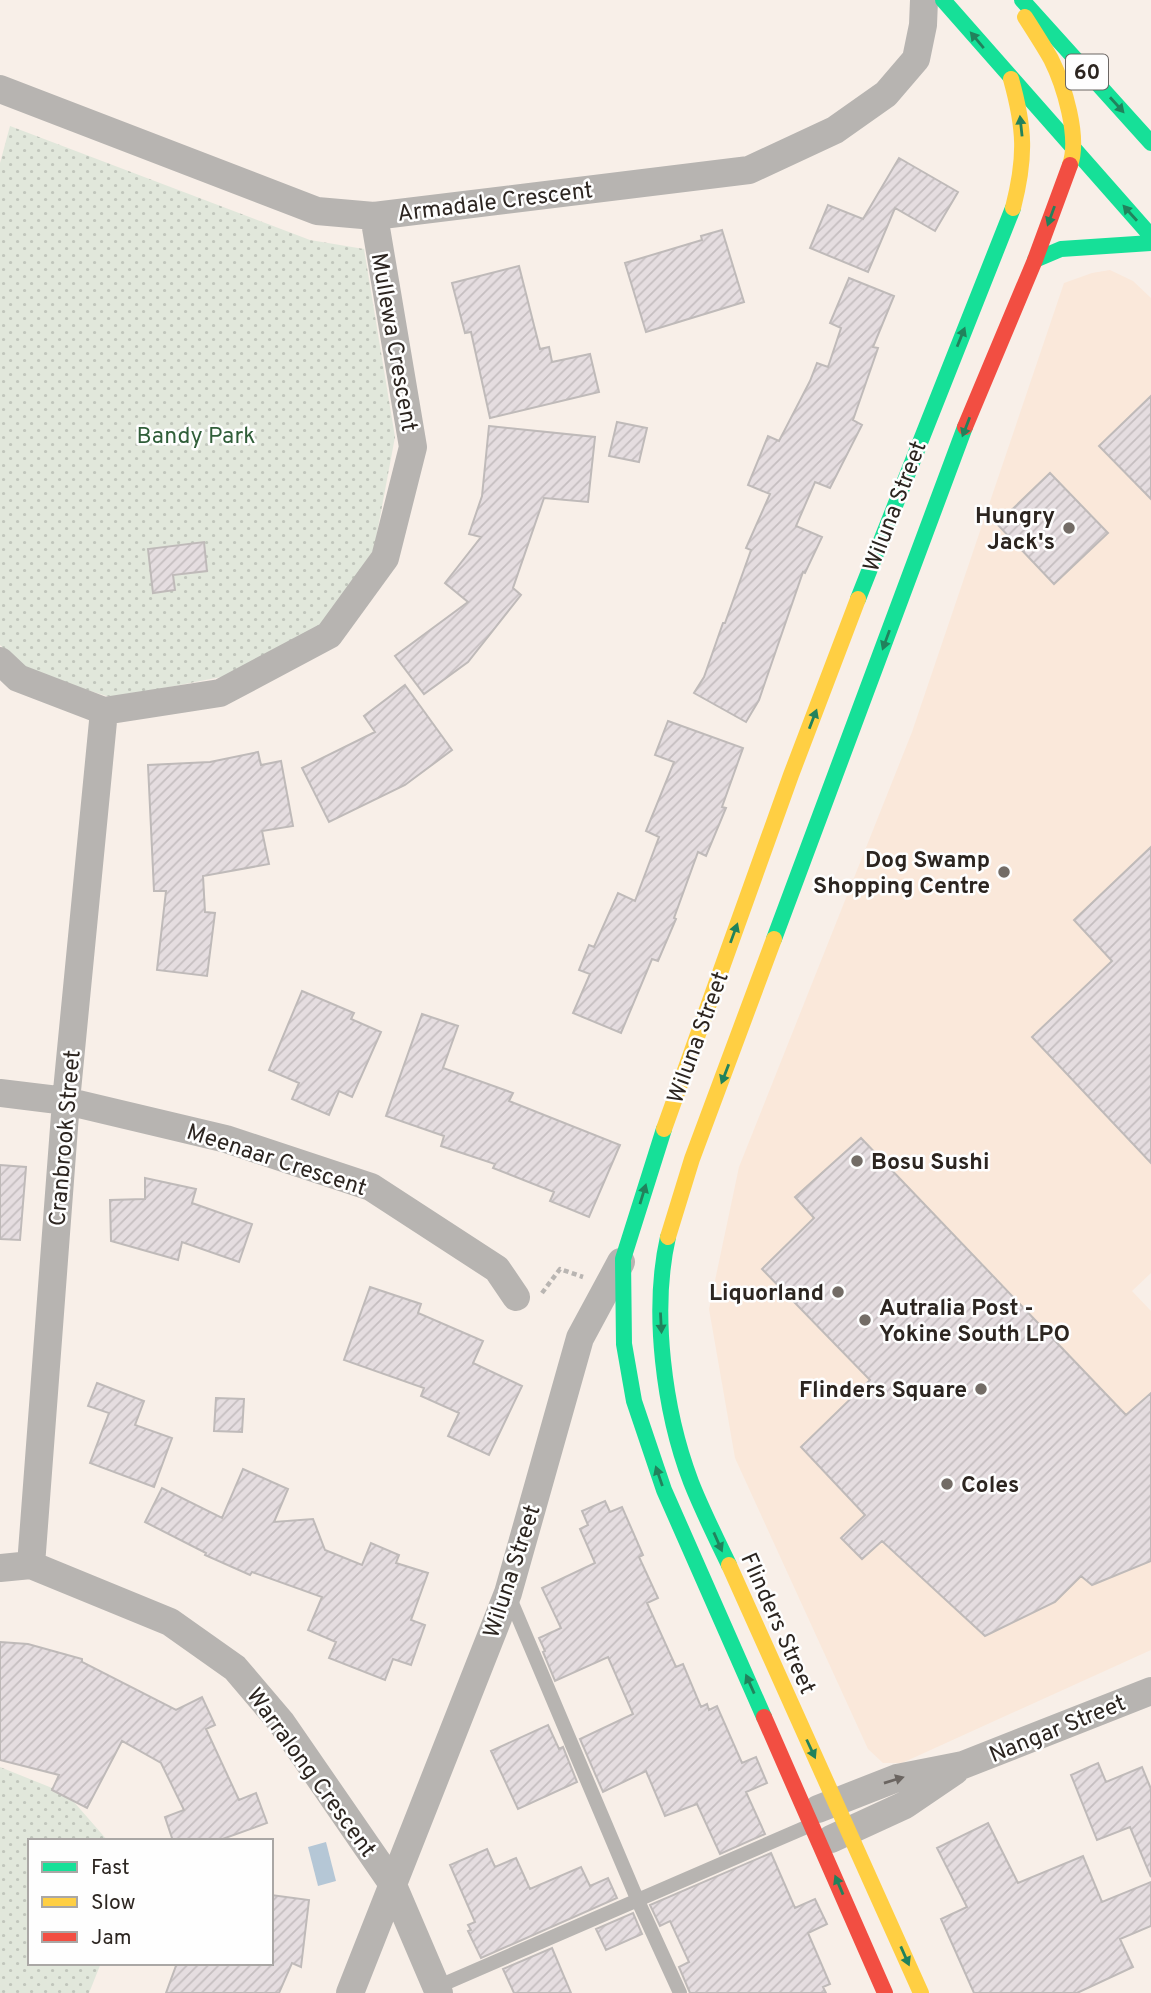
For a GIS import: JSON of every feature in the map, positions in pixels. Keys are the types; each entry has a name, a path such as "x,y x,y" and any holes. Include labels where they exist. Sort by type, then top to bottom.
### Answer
{"main road":[{"path":"943,0 1151,236"},
{"name":"Wiluna Street","path":"623,1259 667,1119 791,775 966,425 1035,260 1075,152 1070,114 1052,61 1015,0"},
{"name":"60","path":"1022,0 1151,143"},
{"name":"Wiluna Street","path":"664,1255 692,1159 890,573 908,469 1010,218 1021,173 1023,145 1021,116 1011,79"},
{"path":"1035,260 1061,248 1151,243"},
{"name":"Flinders Street","path":"664,1255 660,1320 677,1437 691,1481 921,1993"},
{"path":"623,1259 624,1344 634,1401 664,1490 886,1993"}],"street":[{"name":"Armadale Crescent","path":"0,90 317,211 374,216 749,170 835,130 886,94 916,59 924,13"},
{"name":"Mullewa Crescent","path":"0,662 18,678 104,711 220,694 329,635 385,558 413,447 374,216"},
{"name":"Cranbrook Street","path":"31,1565 66,1101 104,711"},
{"name":"Meenaar Crescent","path":"0,1093 66,1101 226,1139 370,1187 497,1269 516,1297"},
{"name":"Wiluna Street","path":"350,1993 508,1593 565,1399 580,1338 623,1259"},
{"name":"Warralong Crescent","path":"0,1568 31,1565 170,1622 235,1668 281,1722 392,1883 438,1990"},
{"name":"Nangar Street","path":"814,1827 835,1801 897,1778 963,1765 1151,1690"},
{"name":"Nangar Street","path":"814,1827 849,1831 905,1805 963,1765"}],"lane":[{"path":"508,1593 638,1901 680,1993"},
{"path":"438,1990 638,1901 814,1827"}],"path":[{"path":"516,1297 528,1305 541,1294 560,1269 584,1277"}],"shaded area":[{"path":"1110,270 1133,281 1151,298 1151,1273 1132,1291 1151,1311 1151,1650 902,1763 883,1763 868,1749 735,1458 709,1309 739,1167 912,732 1064,283"}],"green space":[{"name":"Bandy Park","path":"10,126 310,240 364,249 395,437 374,549 327,622 226,676 113,698 31,673 0,645 0,163"},
{"path":"0,1767 67,1794 106,1839 28,1839 28,1965 100,1965 89,1993 0,1993"}],"water":[{"path":"326,1842 336,1881 318,1886 308,1847"}],"building":[{"path":"899,158 958,192 935,231 895,208 868,272 810,248 828,205 863,219"},
{"path":"722,230 744,302 646,332 625,263 702,240 701,236"},
{"path":"519,266 540,349 549,347 552,362 590,354 599,392 490,418 471,332 465,333 452,283"},
{"path":"849,278 894,296 873,347 878,348 853,420 862,425 830,488 815,482 796,526 822,537 805,573 803,572 759,700 746,722 694,693 704,677 725,623 751,550 746,548 770,494 748,485 768,436 779,441 817,363 828,367 841,328 830,323"},
{"path":"1151,396 1151,499 1099,446"},
{"path":"617,422 647,428 639,462 609,456"},
{"path":"489,426 595,437 588,502 544,498 513,588 521,595 468,662 424,694 395,656 468,602 445,583 481,537 469,534 482,496"},
{"path":"1050,473 1108,533 1054,584 997,524"},
{"path":"204,542 207,571 173,575 175,590 153,593 148,549"},
{"path":"405,685 452,750 405,785 329,822 302,768 375,732 364,716"},
{"path":"668,721 743,748 722,807 726,808 706,856 698,852 674,918 676,919 658,961 652,959 621,1033 573,1013 590,974 579,970 589,945 594,947 618,893 635,901 659,837 646,831 674,762 655,755"},
{"path":"258,752 261,765 281,761 293,826 262,831 269,864 203,876 205,912 215,913 207,976 157,970 166,891 154,891 148,765 210,762"},
{"path":"1151,847 1151,1163 1032,1037 1112,961 1074,920"},
{"path":"302,991 354,1013 351,1019 381,1032 352,1097 339,1091 329,1115 292,1099 299,1083 269,1070"},
{"path":"422,1014 458,1026 443,1068 513,1093 509,1101 620,1145 589,1217 550,1201 554,1192 493,1168 495,1164 441,1146 444,1136 386,1116"},
{"name":"Flinders Square","path":"861,1138 1126,1415 1151,1393 1151,1561 1092,1585 1081,1576 1055,1602 985,1636 882,1541 862,1559 841,1538 865,1515 801,1447 870,1380 762,1269 814,1218 795,1197"},
{"path":"0,1165 26,1167 20,1240 0,1239"},
{"path":"145,1178 196,1189 192,1203 252,1224 239,1262 182,1242 178,1260 111,1241 110,1200 145,1199"},
{"path":"370,1287 421,1304 418,1313 483,1341 473,1363 522,1386 489,1455 448,1436 459,1413 421,1396 424,1388 344,1360"},
{"path":"97,1383 144,1401 135,1425 172,1438 154,1487 90,1463 109,1413 88,1406"},
{"path":"216,1398 244,1399 242,1432 214,1431"},
{"path":"243,1469 288,1489 274,1522 313,1519 325,1550 362,1565 371,1543 399,1555 396,1563 428,1573 411,1620 425,1625 411,1665 393,1659 385,1680 329,1658 336,1642 308,1630 322,1597 252,1572 250,1575 205,1555 206,1553 145,1522 162,1488 222,1518"},
{"path":"605,1501 610,1512 622,1507 643,1555 639,1557 658,1598 647,1603 676,1667 683,1664 701,1707 707,1704 709,1710 717,1706 742,1763 756,1757 767,1783 746,1792 765,1834 720,1854 697,1804 665,1816 646,1771 603,1792 580,1739 633,1714 608,1657 555,1681 543,1652 545,1651 539,1638 561,1628 542,1588 595,1563 580,1529 588,1525 582,1511"},
{"path":"0,1642 28,1644 82,1659 82,1662 176,1710 202,1697 215,1725 206,1729 239,1800 256,1793 267,1823 223,1839 172,1839 165,1817 184,1810 161,1763 122,1741 87,1808 52,1790 59,1775 0,1760"},
{"path":"548,1725 559,1749 563,1747 577,1782 518,1809 491,1751"},
{"path":"1098,1763 1106,1782 1142,1767 1151,1789 1151,1877 1130,1827 1097,1840 1071,1775"},
{"path":"988,1823 1018,1883 1083,1856 1102,1902 1151,1882 1151,1926 1120,1939 1133,1967 1077,1993 974,1993 941,1919 967,1907 937,1848"},
{"path":"487,1849 495,1867 516,1858 530,1889 581,1867 590,1886 608,1878 617,1898 481,1958 468,1931 471,1930 468,1925 475,1922 450,1865"},
{"path":"771,1853 795,1908 815,1899 827,1924 808,1933 830,1984 823,1987 826,1993 690,1993 679,1967 689,1962 670,1921 660,1926 650,1905"},
{"path":"273,1895 309,1900 301,1967 292,1963 279,1993 166,1993 176,1965 273,1965"},
{"path":"633,1913 642,1934 606,1950 596,1929"},
{"path":"552,1948 571,1993 514,1993 503,1969"}],"traffic: fast":[{"path":"943,0 1151,236"},
{"path":"1022,0 1151,143"},
{"path":"858,599 1013,208"},
{"path":"1035,260 1061,249 1151,243"},
{"path":"774,939 965,427"},
{"path":"664,1129 623,1259 624,1344 634,1401 664,1490 764,1717"},
{"path":"668,1237 661,1297 667,1393 691,1482 729,1565"}],"traffic: slow":[{"path":"1025,17 1051,59 1061,83 1072,126 1073,153 1070,165"},
{"path":"1011,79 1019,113 1022,143 1020,173 1013,208"},
{"path":"664,1129 791,775 858,599"},
{"path":"668,1237 692,1159 774,939"},
{"path":"729,1565 921,1993"}],"traffic: jam":[{"path":"965,427 1035,260 1070,165"},
{"path":"764,1717 885,1993"}],"place":[{"name":"Hungry Jack's","path":"1069,528"},
{"name":"Dog Swamp Shopping Centre","path":"1004,872"},
{"name":"Bosu Sushi","path":"857,1161"},
{"name":"Liquorland","path":"838,1292"},
{"name":"Autralia Post - Yokine South LPO","path":"865,1320"},
{"name":"Flinders Square","path":"981,1389"},
{"name":"Coles","path":"947,1484"}]}
